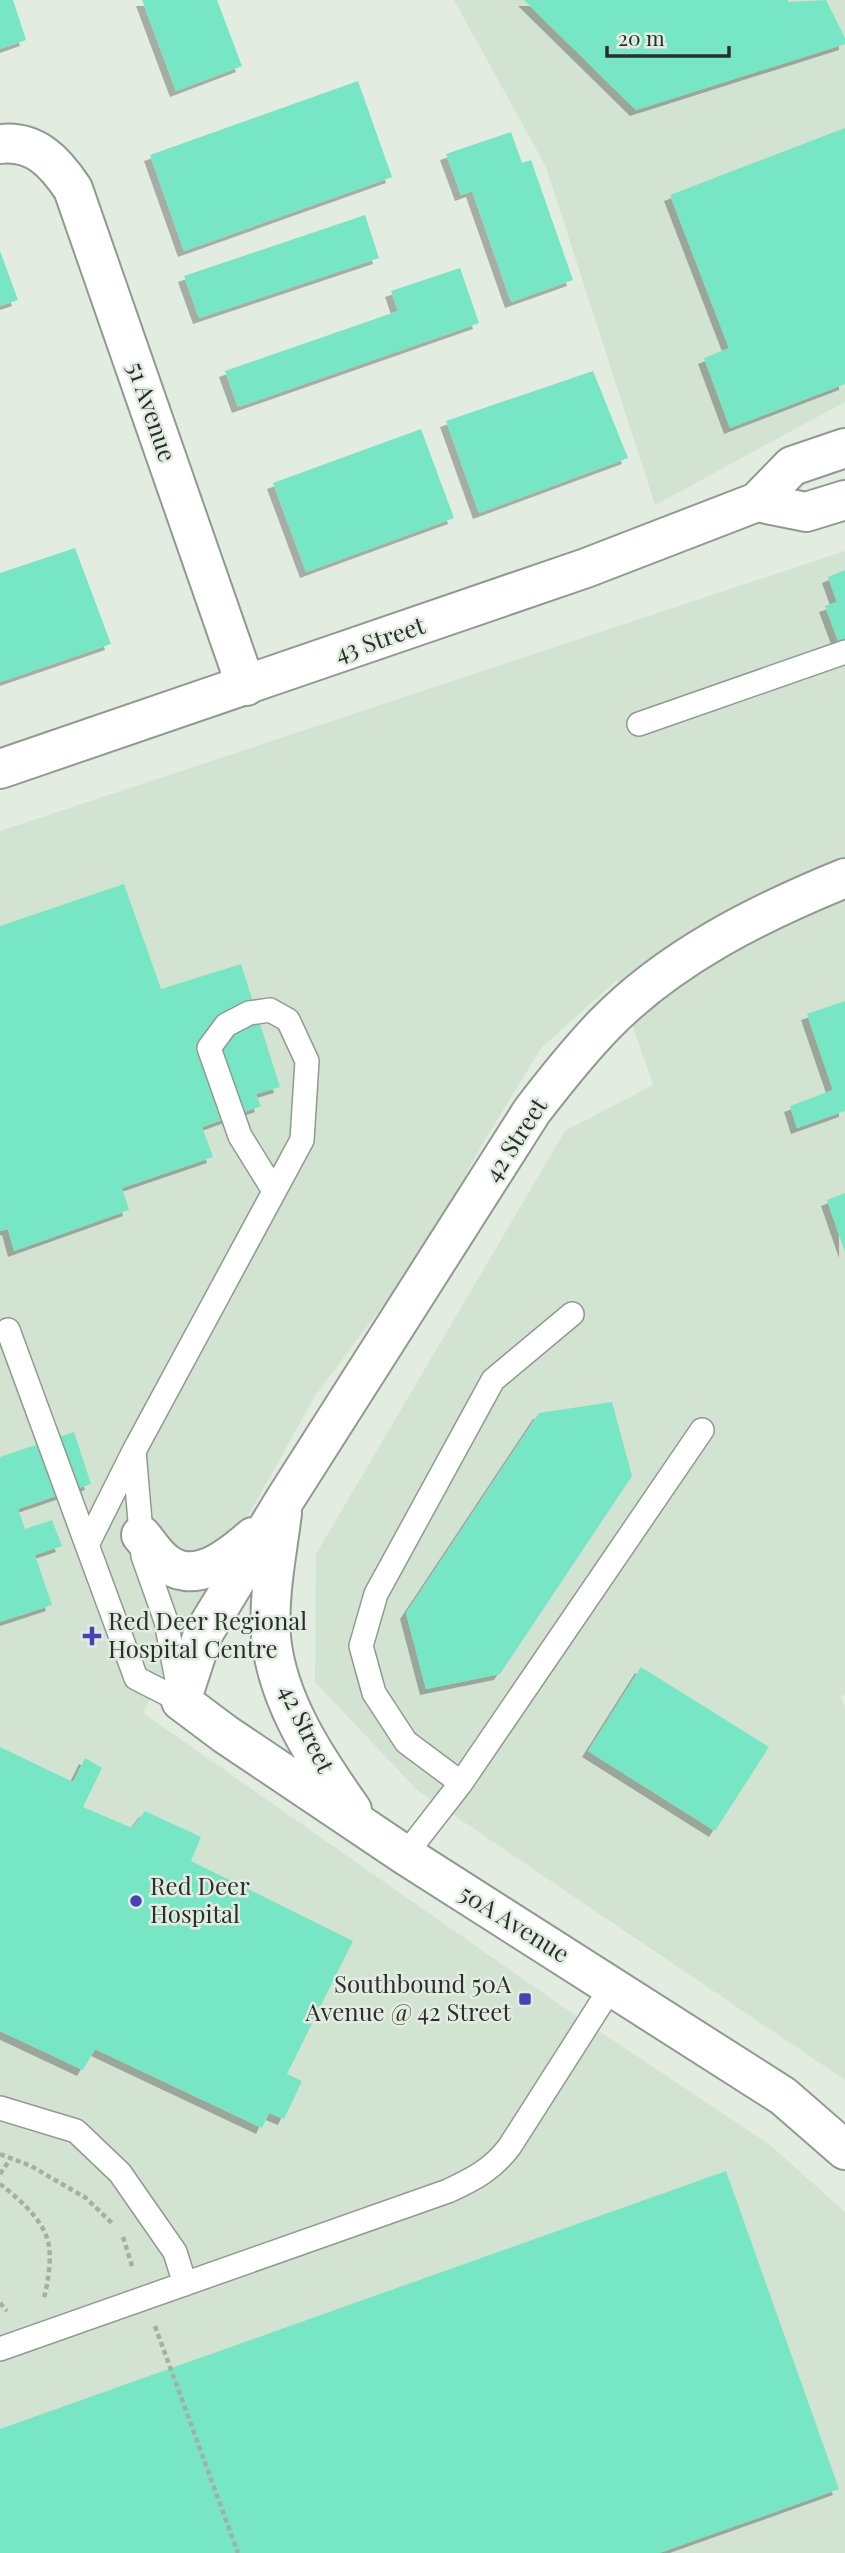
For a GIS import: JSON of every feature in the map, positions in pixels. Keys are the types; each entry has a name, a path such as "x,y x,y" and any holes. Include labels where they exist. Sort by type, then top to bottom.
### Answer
{"street":[{"name":"51 Avenue","path":"18,146 51,160 73,189 246,686"},
{"name":"43 Street","path":"0,769 586,568 757,502 792,466 845,448"},
{"path":"757,502 806,512 845,500"},
{"name":"42 Street","path":"181,1700 203,1634 284,1501 532,1111 571,1060 606,1023 654,981 707,945 751,920 845,878"},
{"path":"141,1535 162,1560 173,1567 186,1571 204,1569 225,1559 251,1538 284,1501"},
{"name":"42 Street","path":"284,1501 271,1604 274,1661 293,1714 325,1773 361,1824"},
{"name":"50A Avenue","path":"181,1700 274,1767 405,1855 783,2096 845,2150"}],"lane":[{"path":"639,724 845,652"},
{"path":"87,1545 134,1451 302,1140 307,1061 288,1020 270,1010 249,1013 226,1025 209,1048 240,1136 274,1191"},
{"path":"461,1783 407,1742 374,1693 361,1646 376,1594 493,1380 572,1314"},
{"path":"8,1330 136,1678 181,1700"},
{"path":"405,1855 461,1783 702,1430"},
{"path":"134,1451 142,1556 166,1621 181,1700"},
{"path":"0,2349 448,2191 477,2178 497,2164 510,2146 612,1986"},
{"path":"0,2108 76,2131 120,2173 175,2252 185,2284"}],"path":[{"path":"0,2154 31,2166 86,2197 122,2234 239,2553"},
{"path":"0,2174 11,2158"},
{"path":"0,2184 22,2201 48,2238 49,2277 44,2298"},
{"path":"0,2303 7,2311"}],"shaded area":[{"path":"454,0 845,0 845,402 655,505 546,167"},
{"name":"Red Deer Regional Hospital Centre","path":"845,551 845,1695 841,1696 845,1708 845,2080 418,1791 315,1682 316,1554 565,1131 653,1085 617,980 541,1048 482,1145 425,1249 315,1396 143,1713 553,2000 769,2144 845,2212 845,2553 0,2553 0,831"}],"building":[{"path":"0,0 13,0 26,40 0,49"},
{"path":"142,0 217,0 242,66 176,91"},
{"path":"524,0 826,0 845,38 845,44 636,110"},
{"path":"358,81 392,177 184,251 150,155"},
{"path":"845,128 845,384 730,428 704,358 729,348 670,195"},
{"path":"511,132 522,163 531,160 573,280 511,302 472,191 461,195 446,154"},
{"path":"365,215 379,258 199,318 184,276"},
{"path":"0,251 18,300 0,306"},
{"path":"460,268 479,323 238,407 225,371 398,311 391,291"},
{"path":"593,371 628,458 479,513 446,421"},
{"path":"421,429 454,518 306,572 273,483"},
{"path":"75,548 111,644 0,682 0,573"},
{"path":"845,570 845,647 841,649 825,606 837,602 828,577"},
{"path":"124,884 161,989 241,964 280,1087 256,1094 261,1106 202,1127 213,1157 122,1188 129,1210 14,1251 8,1229 0,1231 0,926"},
{"path":"845,1001 845,1111 797,1128 790,1106 833,1090 807,1014"},
{"path":"845,1193 845,1252 827,1200"},
{"path":"612,1402 632,1476 500,1674 426,1689 406,1613 539,1413"},
{"path":"74,1432 91,1484 18,1509 25,1529 52,1520 62,1546 35,1555 52,1605 0,1622 0,1457"},
{"path":"641,1667 769,1747 715,1831 588,1751"},
{"name":"Red Deer Hospital","path":"0,1747 73,1782 85,1758 102,1768 83,1807 132,1828 145,1811 201,1837 191,1861 353,1941 287,2074 302,2081 284,2119 269,2113 262,2128 95,2049 83,2070 0,2031"},
{"path":"726,2171 839,2489 659,2553 0,2553 0,2429"}],"place":[{"name":"Red Deer Regional Hospital Centre","path":"92,1636"},
{"name":"Red Deer Hospital","path":"136,1901"},
{"name":"Southbound 50A Avenue @ 42 Street","path":"525,1999"}]}
